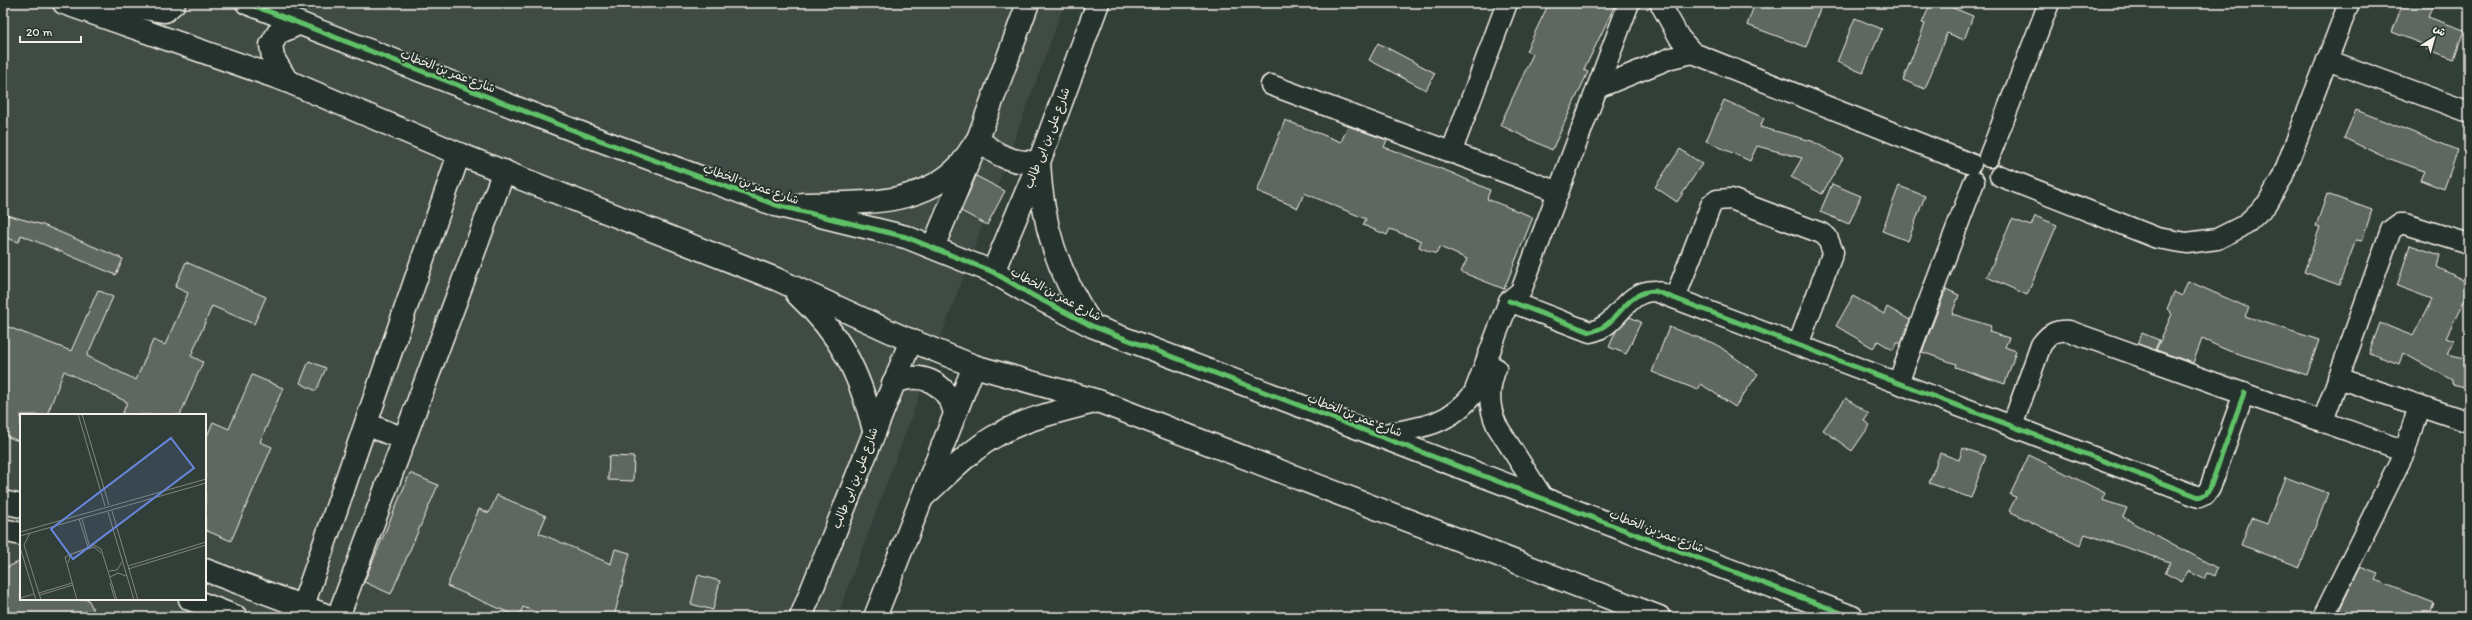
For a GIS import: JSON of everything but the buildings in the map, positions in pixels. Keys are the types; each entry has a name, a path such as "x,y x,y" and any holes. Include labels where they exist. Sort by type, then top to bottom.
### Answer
{"street":[{"path":"68,4 122,5 165,11 174,3"},
{"name":"شارع عمر بن الخطاب","path":"247,3 298,24 776,205 906,236 993,272 1032,295 1092,326 1852,617"},
{"path":"933,247 978,138 1028,3"},
{"name":"شارع على بن ابى طالب","path":"993,272 1039,162 1098,3"},
{"path":"1451,153 1507,3"},
{"path":"1378,435 1426,426 1453,414 1474,393 1491,367 1518,300 1629,3"},
{"path":"1660,3 1679,37 1693,53 1978,168 1998,164 2000,176 1992,186 1979,186 1978,168"},
{"path":"1898,383 1978,168 2049,3"},
{"path":"2000,176 2157,238 2187,243 2217,239 2245,225 2267,204 2282,178 2349,3"},
{"path":"68,4 287,81 459,154 776,279 911,340 974,366 1098,401 1660,617"},
{"path":"287,81 273,58 271,45 278,33 298,24"},
{"path":"1597,88 1671,58 1693,53"},
{"path":"2327,60 2469,112"},
{"path":"1270,85 1558,192"},
{"path":"978,138 986,147 1006,159 1028,163 1039,162 1044,214 1050,240 1068,286 1092,326"},
{"path":"776,205 878,201 909,196 937,183 961,164 978,138"},
{"path":"301,612 459,154"},
{"path":"338,617 504,171"},
{"path":"1675,298 1711,205 1717,200 1731,199 1821,233 1832,244 1833,252 1798,345"},
{"path":"2323,421 2391,230 2394,226 2405,224 2469,244"},
{"path":"776,279 815,311 846,351 859,379 874,430"},
{"path":"1518,300 1590,332 1601,330 1636,295 1645,291 1655,291 2199,496 2206,494 2210,488 2244,393"},
{"path":"2012,426 2041,345 2048,336 2058,330 2070,331 2405,450"},
{"name":"شارع على بن ابى طالب","path":"801,617 911,340"},
{"path":"875,617 974,366"},
{"path":"1491,367 1490,392 1492,415 1496,426 1543,498"},
{"path":"893,383 912,377 931,381 947,393 955,412"},
{"path":"2338,378 2469,422"},
{"path":"920,500 958,464 998,434 1047,415 1098,401"},
{"path":"2323,617 2405,450 2419,405"},
{"path":"366,424 404,439"},
{"path":"3,502 20,506"},
{"path":"3,530 20,534"},
{"path":"206,570 301,612 331,617"},
{"path":"193,600 236,617"}],"shaded area":[{"path":"3,3 1065,3 837,617 3,617"}],"cycle path":[{"path":"247,3 591,137 776,205 906,237 993,272 1032,295 1092,326 1852,617"},
{"path":"1509,301 1590,332 1600,329 1608,323 1628,302 1644,293 1655,291 2199,497 2206,494 2210,488 2244,393"}]}
